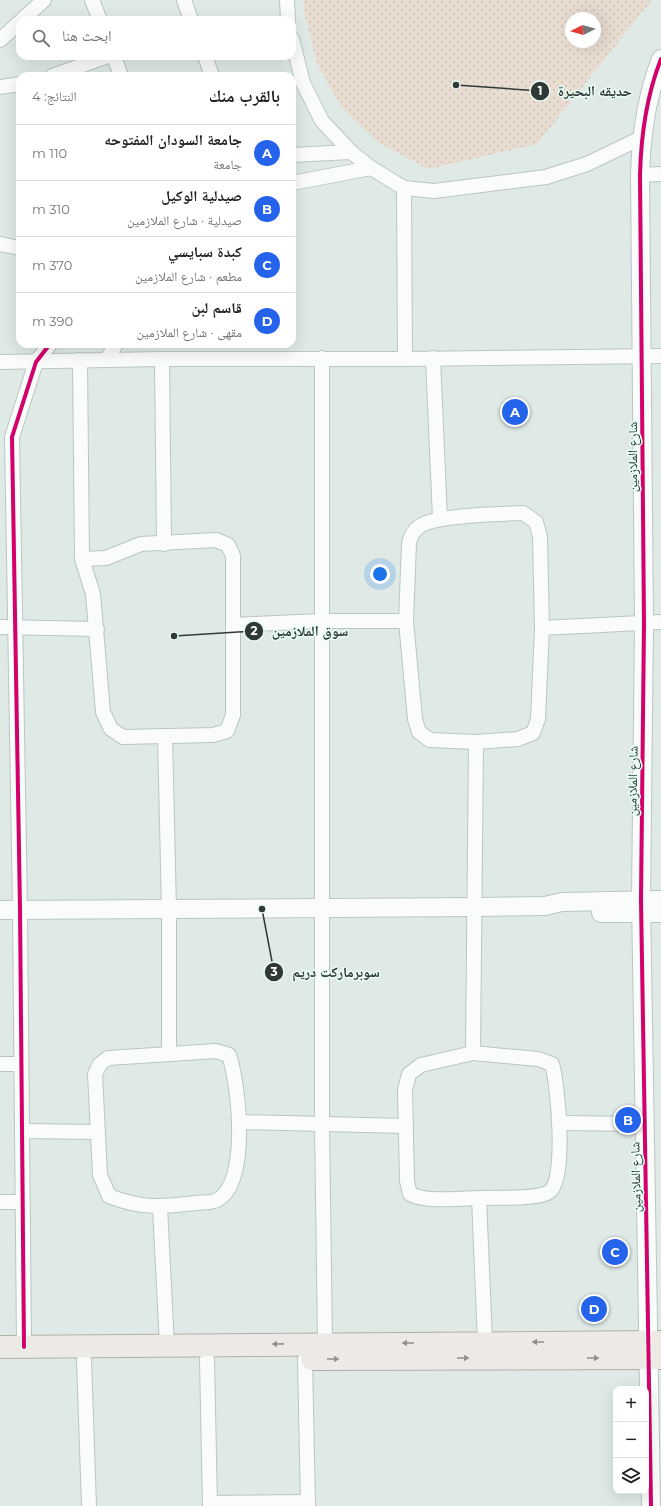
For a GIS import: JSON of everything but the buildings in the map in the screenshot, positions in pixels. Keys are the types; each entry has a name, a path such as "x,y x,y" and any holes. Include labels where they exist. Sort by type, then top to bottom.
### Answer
{"main road":[{"path":"0,1347 485,1342 654,1350"},
{"path":"0,1360 305,1359 654,1350"}],"street":[{"path":"26,16 44,0"},
{"path":"92,0 98,16"},
{"path":"184,0 190,16"},
{"path":"287,0 288,16"},
{"path":"0,40 16,26"},
{"path":"296,54 304,83 322,121 351,152 371,168 404,188 434,191 471,188 546,177 587,164 641,138"},
{"name":"شارع الملازمين","path":"651,1506 654,1350 644,1124 641,907 652,623 642,357 640,175 641,138 646,106 661,59"},
{"path":"63,72 97,60"},
{"path":"115,60 120,72"},
{"path":"206,60 211,72"},
{"path":"0,87 16,85"},
{"path":"296,155 351,152"},
{"path":"296,182 371,168"},
{"path":"640,175 661,174"},
{"path":"404,188 405,359"},
{"path":"0,244 16,247"},
{"path":"24,1347 20,910 12,437 36,362 47,348"},
{"path":"107,359 114,348"},
{"path":"0,362 107,359 405,359 661,356"},
{"path":"322,358 322,1123 325,1343"},
{"path":"433,358 440,519"},
{"path":"162,359 164,544"},
{"path":"80,360 82,559 93,594 103,712 111,729 124,737 213,735 227,731 233,715 233,556 228,545 216,540 164,544 141,544 106,558 82,559"},
{"path":"0,448 12,437"},
{"path":"523,513 536,522 540,537 542,628 538,719 533,733 518,739 476,742 430,740 420,732 415,719 406,621 409,543 412,533 421,525 440,519 523,513"},
{"path":"233,625 321,621 406,621"},
{"path":"542,628 652,623"},
{"path":"0,627 97,629"},
{"path":"165,736 169,910 169,1053"},
{"path":"473,1053 476,908 476,742"},
{"path":"545,906 561,911 611,913 641,907 661,900"},
{"path":"0,910 169,910 322,907 476,908 545,906 562,902 641,907 661,913"},
{"path":"611,913 624,920 641,941"},
{"path":"216,1051 229,1055 233,1068 240,1122 236,1174 229,1188 217,1200 160,1207 129,1204 109,1196 100,1175 95,1074 100,1064 108,1058 169,1053 216,1051"},
{"path":"473,1053 538,1059 552,1064 555,1075 560,1123 557,1182 551,1192 539,1196 479,1198 419,1198 410,1194 407,1181 405,1090 409,1074 421,1065 473,1053"},
{"path":"0,1064 21,1064"},
{"path":"240,1122 406,1126"},
{"path":"560,1123 644,1124"},
{"path":"22,1131 97,1132"},
{"path":"479,1198 485,1342"},
{"path":"0,1202 22,1202"},
{"path":"160,1207 167,1346"},
{"path":"207,1359 210,1504 308,1504 305,1359"},
{"path":"84,1360 89,1506"}],"shaded area":[{"path":"304,0 652,0 537,144 428,169 379,143 341,107 317,63 303,8"}],"cycle path":[{"path":"651,1506 641,900 644,623 640,175 645,116 661,59"},
{"path":"24,1347 20,909 12,437 36,362 47,348"}],"place":[{"name":"حديقه البحيرة","path":"456,85"},
{"name":"جامعة السودان المفتوحه","path":"515,412"},
{"name":"سوق الملازمين","path":"174,636"},
{"name":"سوبرماركت دريم","path":"262,909"},
{"name":"صيدلية الوكيل","path":"628,1120"},
{"name":"كبدة سبايسي","path":"615,1252"},
{"name":"قاسم لبن","path":"594,1309"}]}
